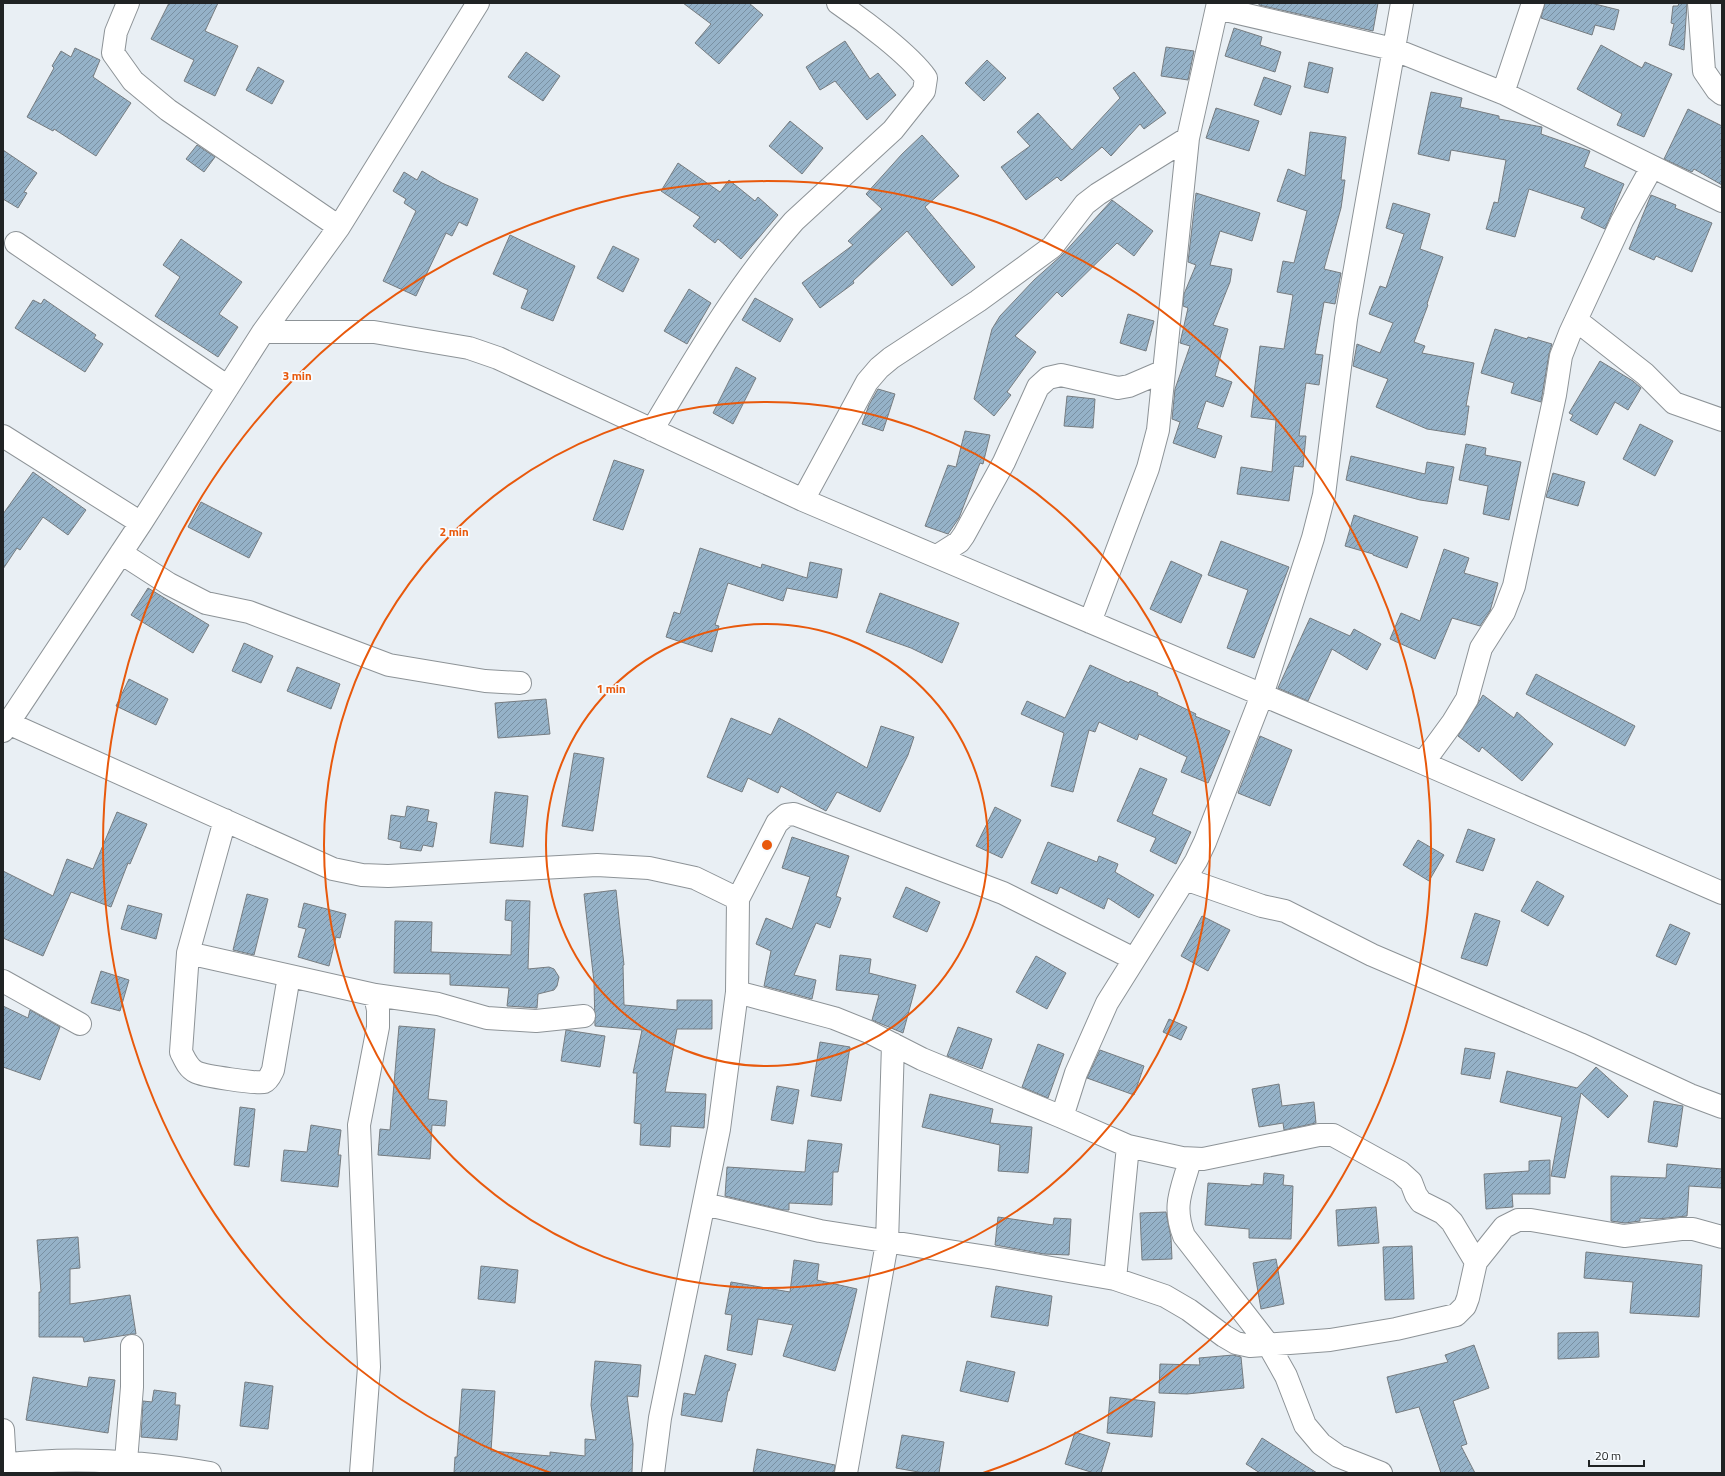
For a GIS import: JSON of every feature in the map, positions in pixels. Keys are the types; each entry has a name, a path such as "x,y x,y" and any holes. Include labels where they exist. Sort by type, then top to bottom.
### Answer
{"street":[{"path":"128,3 116,32 113,53 133,81 168,110 339,227"},
{"path":"478,3 339,227 263,332 141,523 6,727 225,820 333,869 362,875 388,876 597,865 649,868 695,878 738,899"},
{"path":"1062,1117 1076,1073 1095,1027 1134,959 1185,879 1205,842 1262,695 1313,538 1324,495 1346,319 1402,3"},
{"path":"1503,92 1533,3"},
{"path":"1699,3 1704,71 1717,90 1722,94"},
{"path":"652,430 696,355 744,286 783,234 794,221 893,130 924,90 926,78 917,66 848,6"},
{"path":"1090,622 1148,468 1158,430 1188,138 1217,6 1393,49 1503,92 1722,201"},
{"path":"803,500 867,382 879,368 891,358 978,301 1052,247 1085,204 1098,194 1188,138"},
{"path":"1423,763 1453,722 1467,699 1481,648 1504,612 1514,586 1555,395 1561,356 1622,221 1652,167"},
{"path":"16,244 228,387"},
{"path":"1576,320 1645,374 1674,403 1722,420"},
{"path":"263,332 374,332 469,348 498,358 803,500 1423,763 1722,893"},
{"path":"937,556 959,542 964,535 1004,462 1038,387 1048,378 1060,375 1118,388 1128,386 1164,371"},
{"path":"3,436 141,523"},
{"path":"121,553 169,584 206,603 249,612 389,665 470,679 520,683"},
{"path":"653,1473 660,1418 719,1129 737,992 738,899 777,823 786,815 794,814 1002,893 1134,959"},
{"path":"225,820 188,953 181,1052 187,1065 196,1072 229,1079 263,1082 268,1079 273,1070 288,976"},
{"path":"1185,879 1262,906 1285,911 1372,954 1580,1044 1690,1095 1722,1107"},
{"path":"188,953 375,995 438,1004 487,1018 536,1021 584,1016"},
{"path":"3,981 80,1024"},
{"path":"737,992 834,1018 869,1032 922,1059 1128,1146 1190,1160 1203,1159 1320,1135 1333,1136 1400,1172 1411,1182 1416,1195 1422,1202 1444,1213 1452,1222 1476,1262"},
{"path":"361,1473 368,1366 359,1125 378,1027 378,1010 375,995"},
{"path":"846,1473 887,1243 893,1044"},
{"path":"1115,1279 1128,1146"},
{"path":"1190,1160 1177,1207 1179,1223 1184,1236 1268,1344 1286,1376 1305,1425 1320,1444 1338,1456 1381,1473"},
{"path":"704,1204 820,1231 887,1243 994,1258 1115,1279 1165,1296 1189,1310 1209,1327 1236,1343 1250,1346 1338,1338 1396,1329 1456,1315 1465,1306 1476,1262 1504,1227 1518,1220 1531,1220 1624,1236 1681,1229 1693,1229 1722,1237"},
{"path":"126,1461 132,1387 132,1346"},
{"path":"3,1430 4,1465 47,1461 100,1467 126,1461 210,1473"}],"building":[{"path":"169,3 218,3 205,31 238,46 215,96 184,81 194,60 151,39"},
{"path":"683,3 749,3 763,15 719,64 695,43 711,24"},
{"path":"1259,3 1378,3 1373,31 1259,5"},
{"path":"1545,3 1591,3 1619,10 1614,30 1595,25 1592,35 1541,18"},
{"path":"1679,3 1687,3 1684,50 1669,45 1674,24 1671,23 1673,6 1678,6"},
{"path":"1234,28 1262,37 1260,45 1281,52 1275,72 1225,56"},
{"path":"845,41 870,79 878,73 896,95 867,120 835,81 820,90 806,67"},
{"path":"1601,45 1642,68 1645,62 1672,74 1644,137 1617,125 1622,114 1577,89"},
{"path":"1166,47 1194,51 1188,80 1161,76"},
{"path":"75,48 100,60 93,77 131,103 96,156 54,129 53,131 27,117 54,68 52,66 61,51 71,57"},
{"path":"526,52 560,76 543,101 508,77"},
{"path":"987,60 1006,78 984,101 965,83"},
{"path":"1309,62 1333,68 1328,93 1304,87"},
{"path":"258,67 284,81 272,104 246,90"},
{"path":"1134,72 1166,113 1144,129 1140,124 1111,156 1102,147 1061,181 1057,177 1026,200 1001,167 1030,146 1017,132 1038,113 1072,150 1120,98 1113,88"},
{"path":"1264,77 1291,86 1281,115 1254,105"},
{"path":"1431,92 1462,98 1460,107 1499,116 1499,119 1542,127 1541,134 1590,151 1584,167 1624,184 1605,229 1581,218 1585,208 1529,189 1515,237 1486,229 1494,202 1498,203 1506,160 1451,150 1449,161 1418,154"},
{"path":"1216,108 1259,121 1249,151 1206,138"},
{"path":"1688,109 1722,126 1722,185 1694,169 1692,172 1664,159"},
{"path":"790,121 823,148 802,174 769,146"},
{"path":"1310,132 1346,137 1341,180 1345,180 1341,208 1324,269 1341,273 1335,304 1324,302 1315,354 1323,355 1319,385 1306,383 1299,436 1306,436 1303,467 1294,466 1289,501 1237,494 1241,467 1272,472 1276,420 1251,417 1260,346 1284,349 1293,295 1277,292 1283,261 1294,263 1307,211 1277,201 1288,169 1305,176"},
{"path":"922,135 959,176 925,207 975,267 952,286 907,231 853,281 854,283 820,308 802,283 853,245 848,241 882,209 866,194 902,154"},
{"path":"197,145 215,157 204,172 186,159"},
{"path":"3,150 37,173 24,192 27,193 18,208 3,199"},
{"path":"678,163 720,192 729,180 755,201 758,197 778,215 741,259 718,239 715,243 693,226 700,217 661,191"},
{"path":"422,171 442,183 478,199 467,226 459,222 452,236 446,233 416,296 383,281 416,211 404,203 406,199 393,191 404,172 417,180"},
{"path":"1196,193 1260,213 1252,241 1220,231 1210,265 1232,269 1230,282 1213,325 1228,329 1215,376 1232,382 1223,407 1206,401 1197,428 1222,436 1215,458 1173,443 1180,422 1172,419 1175,389 1190,346 1180,343 1188,308 1183,306 1184,294 1196,265 1188,262"},
{"path":"1651,195 1676,205 1675,208 1712,223 1692,272 1656,256 1654,260 1629,249"},
{"path":"1112,200 1153,231 1134,256 1117,243 1062,297 1057,292 1015,336 1036,352 1007,392 1011,395 994,416 974,399 992,329 1000,316 1034,280 1062,255"},
{"path":"1393,203 1430,214 1420,249 1443,257 1427,304 1428,305 1414,342 1425,346 1422,353 1474,363 1466,406 1469,406 1465,435 1427,429 1376,407 1388,379 1353,366 1357,344 1380,353 1393,323 1369,314 1380,286 1386,288 1404,234 1386,228"},
{"path":"510,235 575,266 553,321 521,308 528,290 493,274"},
{"path":"181,239 242,282 219,314 238,327 218,357 155,316 180,277 163,265"},
{"path":"613,246 639,259 623,292 597,278"},
{"path":"689,289 711,303 687,344 664,331"},
{"path":"755,298 793,319 780,342 742,320"},
{"path":"44,299 96,335 94,338 103,344 85,372 15,328 33,300 41,304"},
{"path":"1128,314 1154,321 1146,351 1120,343"},
{"path":"1495,329 1527,339 1528,337 1552,344 1541,402 1511,393 1514,383 1481,373"},
{"path":"1600,361 1633,381 1641,388 1628,410 1615,402 1597,435 1570,420 1573,415 1569,413"},
{"path":"736,367 756,378 733,424 713,413"},
{"path":"878,389 895,394 883,431 862,424 869,405"},
{"path":"1067,396 1095,399 1093,428 1064,426"},
{"path":"1640,424 1673,441 1655,476 1623,459"},
{"path":"965,431 990,435 983,464 980,463 959,518 948,534 925,526 948,465 956,467"},
{"path":"1466,444 1486,448 1485,455 1521,462 1509,520 1483,514 1488,486 1459,480"},
{"path":"1351,456 1425,474 1427,462 1454,467 1447,504 1420,500 1346,480"},
{"path":"614,460 644,470 623,530 593,520"},
{"path":"33,472 86,510 68,535 43,517 20,550 17,548 3,569 3,514"},
{"path":"1553,473 1585,482 1578,506 1546,497"},
{"path":"201,502 262,533 249,558 188,527"},
{"path":"1354,515 1418,537 1407,568 1373,554 1345,546"},
{"path":"1221,541 1289,567 1254,658 1227,648 1248,590 1208,575"},
{"path":"700,548 761,568 762,564 807,578 810,562 842,569 837,598 787,588 783,601 728,583 715,625 719,626 712,652 666,637 674,612 680,614"},
{"path":"1444,549 1469,558 1464,573 1498,583 1490,611 1480,626 1452,618 1435,659 1390,639 1401,613 1420,621"},
{"path":"1171,561 1202,575 1181,623 1150,609"},
{"path":"148,588 209,625 193,653 131,615"},
{"path":"880,593 959,623 942,663 911,648 866,632"},
{"path":"1310,618 1350,636 1354,629 1381,644 1367,670 1332,649 1308,701 1278,688"},
{"path":"244,643 273,656 261,683 232,671"},
{"path":"1090,665 1129,683 1130,681 1158,693 1157,695 1196,714 1195,716 1230,731 1208,783 1181,772 1187,757 1139,734 1137,740 1099,722 1095,732 1089,730 1073,792 1051,786 1064,733 1021,714 1027,701 1065,718"},
{"path":"297,667 340,684 331,709 287,691"},
{"path":"1536,674 1635,726 1625,746 1526,694"},
{"path":"129,679 168,699 156,725 116,706"},
{"path":"1483,695 1514,718 1517,712 1553,744 1522,781 1482,747 1479,752 1458,736"},
{"path":"546,699 550,734 498,738 495,703"},
{"path":"731,718 771,735 779,718 867,768 881,726 914,737 908,755 880,812 837,792 826,811 781,786 778,793 748,778 742,792 707,777"},
{"path":"1260,736 1292,750 1270,806 1238,793"},
{"path":"574,753 604,758 593,831 562,826"},
{"path":"1140,768 1167,779 1152,814 1191,832 1176,864 1150,851 1156,838 1117,821"},
{"path":"495,792 528,796 523,847 490,843"},
{"path":"407,806 429,810 427,821 437,823 433,847 423,845 421,851 400,848 401,842 388,839 391,815 405,817"},
{"path":"995,807 1021,820 1002,858 976,846"},
{"path":"117,812 147,824 130,864 128,863 111,907 71,892 43,956 3,938 3,871 53,896 67,859 93,869"},
{"path":"1468,829 1495,839 1483,871 1456,862"},
{"path":"792,837 849,856 836,896 841,898 830,928 816,923 794,975 816,980 812,999 764,986 771,951 756,944 766,918 792,929 810,877 782,868"},
{"path":"1418,840 1444,855 1429,881 1403,865"},
{"path":"1048,842 1097,862 1099,856 1118,864 1115,872 1154,895 1139,918 1108,898 1104,909 1060,887 1057,894 1031,883"},
{"path":"1537,881 1564,896 1548,926 1521,911"},
{"path":"906,887 940,902 927,932 893,917"},
{"path":"616,890 624,965 624,1005 677,1010 677,1000 712,1000 712,1029 677,1029 665,1092 706,1094 704,1128 671,1126 670,1147 640,1145 641,1124 634,1123 637,1073 633,1073 642,1030 595,1026 594,982 584,894"},
{"path":"247,894 268,899 254,955 233,950"},
{"path":"506,900 530,901 528,969 549,967 554,969 559,977 557,986 554,990 538,994 537,1008 507,1006 509,988 450,985 450,974 394,973 395,921 432,922 431,952 511,955 512,921 505,920"},
{"path":"304,903 346,914 340,938 336,937 329,966 298,957 306,929 298,927"},
{"path":"128,905 162,914 156,939 121,929"},
{"path":"1475,913 1500,921 1487,966 1461,958"},
{"path":"1202,916 1230,930 1208,971 1181,956"},
{"path":"1670,924 1690,933 1676,965 1656,956"},
{"path":"840,955 871,959 869,973 916,985 903,1033 872,1020 879,995 836,990"},
{"path":"1036,956 1066,973 1047,1009 1016,992"},
{"path":"101,971 129,980 120,1011 91,1003"},
{"path":"3,1006 28,1018 30,1010 60,1027 40,1080 3,1067"},
{"path":"1169,1019 1187,1027 1181,1040 1163,1032"},
{"path":"399,1026 435,1029 428,1099 447,1101 445,1126 432,1125 430,1159 378,1155 380,1129 390,1130"},
{"path":"958,1027 992,1039 982,1069 947,1056"},
{"path":"566,1030 605,1036 600,1067 561,1061"},
{"path":"820,1042 850,1047 841,1101 811,1096"},
{"path":"1038,1044 1064,1054 1048,1098 1022,1087"},
{"path":"1465,1048 1495,1053 1490,1079 1461,1074"},
{"path":"1100,1050 1144,1066 1134,1095 1087,1078"},
{"path":"1596,1067 1628,1096 1608,1118 1581,1093 1565,1178 1551,1176 1562,1117 1500,1102 1507,1071 1577,1088"},
{"path":"1279,1084 1282,1106 1314,1102 1316,1123 1284,1130 1283,1123 1259,1127 1252,1089"},
{"path":"777,1086 799,1090 793,1124 771,1120"},
{"path":"930,1094 993,1109 990,1123 1032,1127 1028,1173 998,1171 1000,1145 922,1127"},
{"path":"1654,1101 1683,1106 1677,1147 1648,1142"},
{"path":"240,1107 255,1109 249,1167 234,1165"},
{"path":"311,1125 341,1130 338,1155 341,1155 338,1187 281,1181 284,1150 307,1152"},
{"path":"808,1140 842,1144 838,1172 833,1172 832,1205 789,1203 789,1210 783,1210 725,1196 727,1167 805,1172"},
{"path":"1550,1160 1550,1194 1512,1194 1513,1207 1486,1209 1484,1174 1529,1171 1529,1161"},
{"path":"1667,1164 1722,1169 1722,1188 1689,1186 1687,1216 1657,1219 1640,1218 1640,1221 1625,1223 1611,1221 1611,1176 1666,1178"},
{"path":"1264,1173 1284,1175 1283,1185 1293,1186 1291,1239 1249,1238 1249,1229 1205,1225 1208,1183 1251,1186 1251,1184 1263,1185"},
{"path":"1376,1207 1379,1243 1338,1246 1336,1210"},
{"path":"1166,1212 1171,1238 1172,1259 1142,1260 1140,1213"},
{"path":"998,1217 1053,1225 1054,1218 1071,1219 1069,1255 1044,1254 995,1245"},
{"path":"78,1237 80,1268 70,1269 70,1304 130,1295 136,1334 84,1342 83,1337 39,1337 39,1292 41,1292 37,1240"},
{"path":"1412,1246 1414,1299 1385,1300 1383,1247"},
{"path":"1586,1252 1702,1265 1699,1317 1630,1313 1633,1282 1584,1278"},
{"path":"1276,1259 1284,1304 1261,1309 1253,1263"},
{"path":"794,1260 819,1264 817,1280 857,1289 835,1371 783,1356 793,1325 758,1319 752,1355 727,1350 732,1315 725,1314 731,1282 790,1292"},
{"path":"481,1266 518,1270 515,1303 478,1299"},
{"path":"996,1286 1052,1296 1048,1326 991,1317"},
{"path":"1598,1332 1599,1357 1558,1359 1558,1333"},
{"path":"1474,1345 1489,1388 1453,1401 1467,1444 1461,1446 1475,1473 1441,1473 1419,1407 1396,1413 1387,1377 1448,1362 1445,1355"},
{"path":"705,1355 736,1364 728,1391 722,1422 681,1415 684,1393 695,1395"},
{"path":"1233,1355 1241,1357 1244,1388 1187,1394 1159,1393 1160,1364 1200,1365 1199,1358"},
{"path":"595,1361 641,1365 638,1397 627,1396 633,1444 632,1473 454,1473 455,1457 457,1457 462,1389 495,1391 491,1451 550,1456 550,1452 585,1456 585,1439 596,1440 591,1405"},
{"path":"967,1361 1015,1372 1008,1402 960,1391"},
{"path":"33,1377 87,1387 89,1377 115,1380 108,1433 26,1420"},
{"path":"245,1382 273,1386 268,1429 240,1426"},
{"path":"154,1390 176,1393 175,1405 180,1405 177,1440 141,1437 143,1401 152,1402"},
{"path":"1110,1397 1155,1402 1152,1437 1107,1433"},
{"path":"1075,1432 1110,1443 1101,1473 1094,1473 1065,1464"},
{"path":"902,1435 944,1442 939,1473 924,1473 896,1468"},
{"path":"1262,1438 1317,1473 1260,1473 1246,1464"},
{"path":"757,1449 835,1465 834,1473 753,1473"}]}
